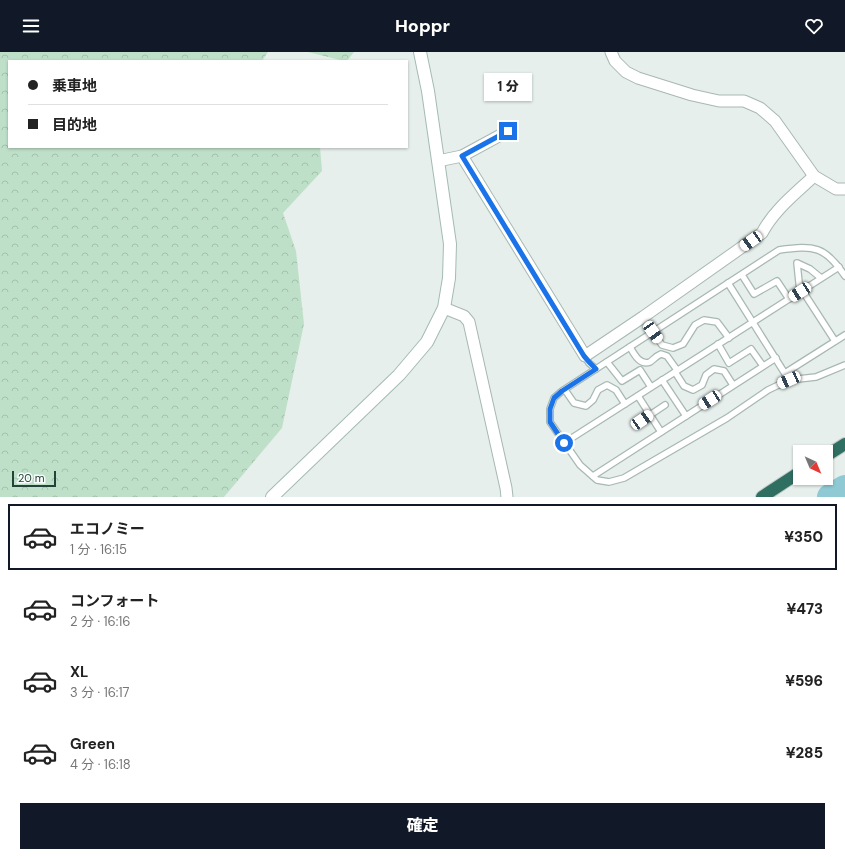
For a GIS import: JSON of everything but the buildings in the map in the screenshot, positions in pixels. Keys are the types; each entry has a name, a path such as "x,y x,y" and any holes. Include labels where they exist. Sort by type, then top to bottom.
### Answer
{"highway":[{"path":"833,452 845,444"},
{"path":"762,497 793,477"}],"street":[{"path":"272,497 398,375 427,342 444,308 449,278 450,244 428,91 420,52"},
{"path":"611,52 615,60 626,72 638,78 692,95 719,101 744,101 760,108 775,121 814,176 836,189 845,189"},
{"path":"438,161 462,156 508,131"},
{"path":"462,156 584,356 643,318 762,233 768,222 778,210 814,176"},
{"path":"444,308 464,316 469,322 507,497"}],"lane":[{"path":"845,276 836,262 821,250 801,247 779,250 554,398 550,409 550,422 580,465 597,480 609,482 624,478 727,418 768,390 789,380 816,377 845,365"},
{"path":"821,278 810,270 796,263 801,291 835,341"},
{"path":"564,443 839,267"},
{"path":"742,275 754,294 777,281 789,299"},
{"path":"728,284 789,380"},
{"path":"653,332 662,344 672,348 683,344 690,335 694,325 704,320 717,322 728,338"},
{"path":"785,373 845,335"},
{"path":"718,344 729,363 751,349 763,366"},
{"path":"630,347 639,361 645,363 651,361 660,354 667,356 684,386 693,390 702,385 706,375 714,369 724,371 734,385"},
{"path":"584,356 596,369"},
{"path":"592,476 776,358"},
{"path":"607,362 622,381 640,370 651,387"},
{"path":"662,380 686,416"},
{"path":"565,390 574,403 586,406 593,400 598,390 607,386 616,390 625,404"},
{"path":"638,396 661,432"},
{"path":"635,425 665,405"}],"green space":[{"path":"0,52 268,52 263,60 8,60 8,148 320,148 322,171 283,213 296,251 304,324 282,428 224,497 0,497"},
{"path":"308,52 354,52 348,60 340,60"}],"waterway":[{"path":"830,497 845,488"}],"route":[{"path":"508,131 462,156 584,356 596,369 562,391 554,398 550,409 550,422 564,443"}]}
